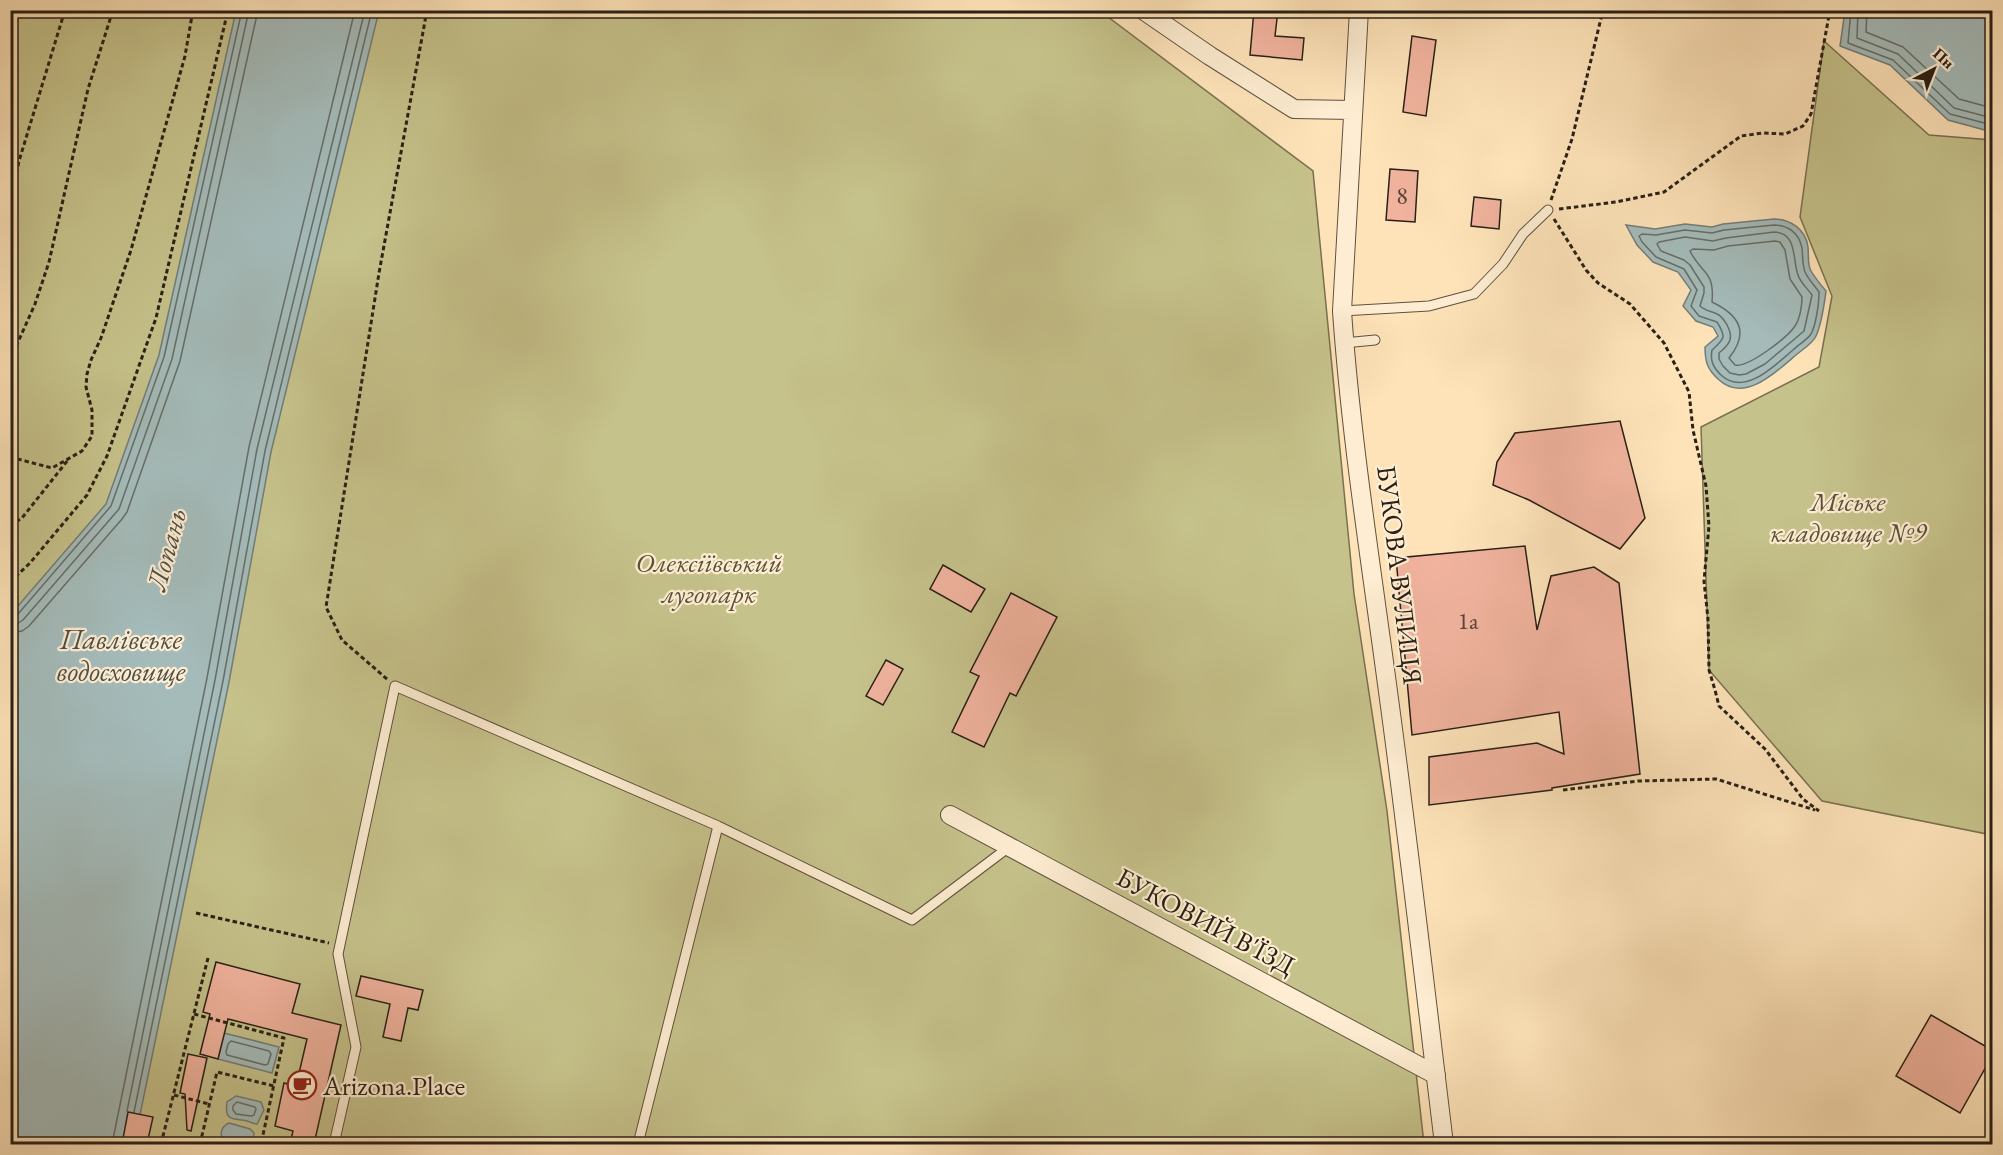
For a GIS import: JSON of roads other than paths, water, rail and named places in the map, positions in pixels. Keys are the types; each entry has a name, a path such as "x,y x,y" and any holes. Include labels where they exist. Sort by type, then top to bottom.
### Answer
{"street":[{"path":"1143,10 1294,109 1353,110"},
{"name":"БУКОВА ВУЛИЦЯ","path":"1359,10 1342,311 1344,343 1444,1144"},
{"name":"БУКОВИЙ В'ЇЗД","path":"950,815 1436,1076"}],"lane":[{"path":"1342,311 1429,306 1474,294 1503,264 1523,234 1548,210"},
{"path":"1344,343 1375,340"},
{"path":"334,1144 356,1047 338,954 395,686 718,826 912,920 1009,847"},
{"path":"638,1144 718,826"}],"water":[{"name":"Павлівське водосховище","path":"236,11 379,11 271,452 229,682 134,1144 11,1144 11,614 106,504 159,355"},
{"path":"1845,11 1992,11 1992,132 1948,120 1890,65 1840,46"},
{"path":"1774,219 1792,223 1807,241 1810,268 1826,291 1820,325 1812,341 1769,377 1749,387 1728,386 1714,375 1706,361 1705,347 1718,336 1713,327 1696,321 1683,306 1691,290 1678,272 1653,262 1637,245 1626,225 1655,229 1685,224 1712,227"},
{"path":"224,1033 279,1047 272,1073 218,1059"},
{"path":"236,1096 261,1102 264,1110 257,1124 229,1117 227,1102"},
{"path":"229,1123 250,1129 254,1133 252,1144 236,1145 224,1141 222,1131"}],"place":[{"name":"Arizona.Place","path":"302,1085"}],"park label":[{"name":"Міське кладовище №9","path":"1848,516"},
{"name":"Олексіївський лугопарк","path":"709,578"}],"water label":[{"name":"Лопань","path":"166,549"}]}
